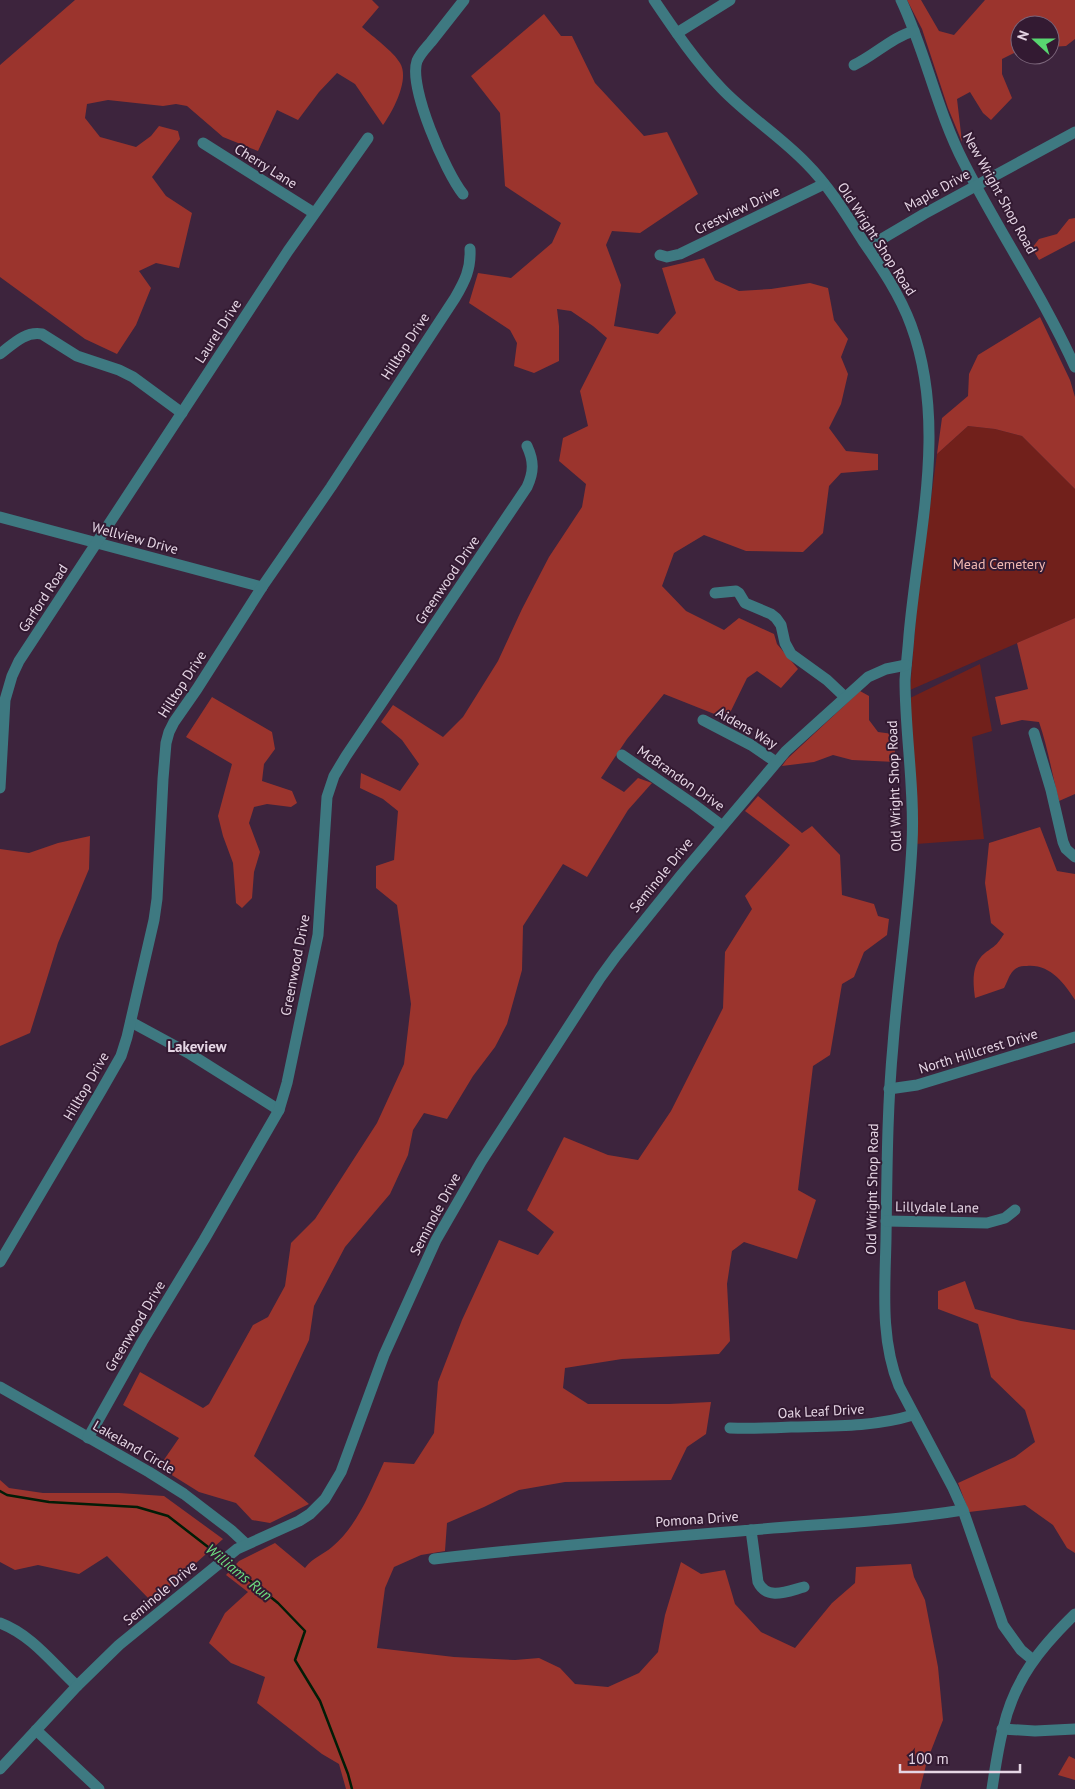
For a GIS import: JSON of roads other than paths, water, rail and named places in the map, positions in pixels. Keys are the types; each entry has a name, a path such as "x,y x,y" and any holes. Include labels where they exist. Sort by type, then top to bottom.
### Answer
{"street":[{"path":"463,194 447,169 436,146 421,99 416,70 419,58 464,0"},
{"name":"Old Wright Shop Road","path":"654,0 704,69 722,89 806,163 824,184 868,247 892,287 912,328 923,371 928,398 928,475 906,665 913,832 889,1089 885,1308 888,1353 899,1386 963,1510 1003,1625 1021,1650 1033,1660"},
{"path":"677,33 730,0"},
{"name":"New Wright Shop Road","path":"901,0 914,31 947,126 964,163 1045,305 1075,367"},
{"path":"854,65 869,58 900,35 914,31"},
{"name":"Maple Drive","path":"868,247 1075,132"},
{"name":"Laurel Drive","path":"96,543 314,213 368,138"},
{"name":"Cherry Lane","path":"203,143 314,213"},
{"name":"Crestview Drive","path":"660,255 667,257 680,254 824,184"},
{"name":"Hilltop Drive","path":"0,1262 121,1056 132,1022 156,906 163,779 166,743 169,732 262,587 331,487 458,292 469,270 470,249"},
{"path":"0,354 26,335 42,334 77,356 133,377 182,413"},
{"name":"Greenwood Drive","path":"88,1438 279,1110 287,1083 318,934 327,798 330,786 346,756 527,487 533,470 533,462 527,446"},
{"name":"Wellview Drive","path":"0,517 262,587"},
{"name":"Garford Road","path":"0,788 5,700 12,676 22,656 96,543"},
{"path":"715,592 739,592 745,603 771,614 781,625 785,642 791,654 827,680 845,696"},
{"name":"Seminole Drive","path":"0,1769 77,1686 120,1646 214,1567 246,1544 285,1528 310,1514 319,1506 341,1472 368,1395 400,1318 436,1240 457,1201 600,978 722,826 776,762 811,726 868,677 878,672 906,665"},
{"name":"Aidens Way","path":"703,720 751,745 776,762"},
{"path":"1034,733 1051,790 1063,842 1066,849 1075,857"},
{"name":"McBrandon Drive","path":"622,755 722,826"},
{"path":"132,1022 190,1054 279,1110"},
{"name":"North Hillcrest Drive","path":"889,1089 917,1085 1075,1037"},
{"name":"Lillydale Lane","path":"886,1221 988,1223 1005,1218 1015,1210"},
{"name":"Lakeland Circle","path":"0,1387 184,1494 246,1544"},
{"name":"Oak Leaf Drive","path":"730,1428 763,1430 848,1426 885,1422 913,1415"},
{"name":"Pomona Drive","path":"434,1559 475,1553 879,1520 963,1510"},
{"path":"751,1530 758,1582 761,1589 767,1593 774,1594 804,1587"},
{"path":"992,1789 1002,1729 1015,1692 1044,1645 1075,1614"},
{"path":"0,1623 26,1637 77,1686"},
{"path":"1002,1729 1035,1731 1075,1729"},
{"path":"36,1730 99,1789"}],"waterway":[{"name":"Williams Run","path":"0,1491 7,1495 49,1502 137,1507 168,1516 221,1557"},
{"name":"Williams Run","path":"227,1562 278,1603 305,1631 295,1660 320,1701 352,1789"}],"district":[{"name":"Lakeview","path":"197,1046"}],"park label":[{"name":"Mead Cemetery","path":"999,564"}]}
